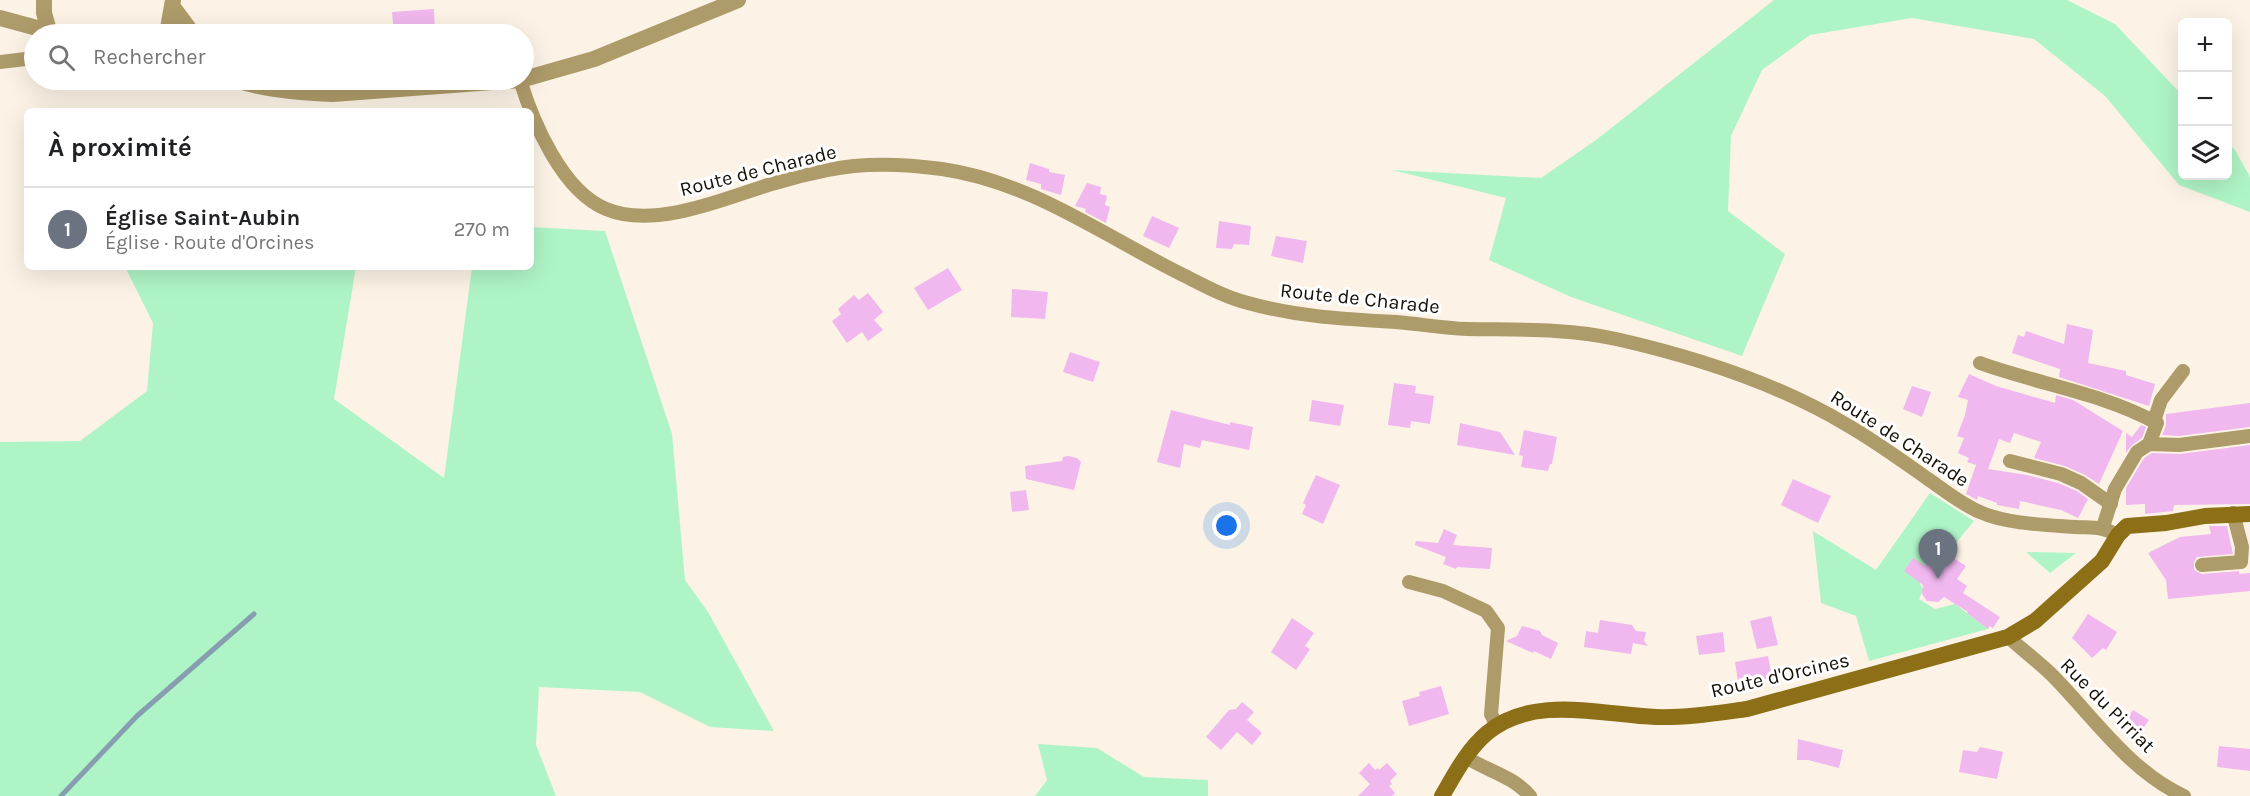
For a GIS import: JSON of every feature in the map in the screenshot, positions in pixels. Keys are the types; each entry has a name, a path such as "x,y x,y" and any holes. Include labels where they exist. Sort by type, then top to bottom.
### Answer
{"main road":[{"path":"2110,531 2127,526 2166,523 2205,516 2242,514"},
{"name":"Route d'Orcines","path":"1442,796 1478,742 1497,726 1514,717 1558,709 1656,717 1747,709 2008,637 2036,621 2102,561 2110,531"}],"street":[{"path":"44,0 47,24"},
{"path":"534,76 594,59 738,0"},
{"path":"169,24 173,3"},
{"path":"173,3 187,24"},
{"path":"0,18 24,25"},
{"path":"1,62 24,59"},
{"path":"294,90 311,93 363,93 397,90"},
{"name":"Route de Charade","path":"526,90 533,108"},
{"name":"Route de Charade","path":"534,110 548,146 563,171 585,196 603,208 619,213 649,216 696,207 776,183 857,165 896,165 970,174 997,180 1043,199 1162,265 1222,295 1307,316 1463,329 1524,329 1578,333 1623,341 1730,372 1813,406 1880,445 1979,512 1999,519 2110,531"},
{"path":"1980,363 2017,377 2095,398 2139,413 2157,423 2149,444 2137,452 2115,489 2110,504 2110,531"},
{"path":"2154,421 2161,400 2183,371"},
{"path":"2149,444 2179,445 2250,436"},
{"path":"2010,461 2061,474 2082,483 2110,504"},
{"path":"2202,565 2241,562 2242,514"},
{"path":"1409,582 1443,591 1486,611 1498,628 1491,714 1497,726"},
{"name":"Rue du Pirriat","path":"2008,637 2049,672 2130,758 2164,787 2184,796"},
{"path":"1466,757 1512,780 1530,796"}],"green space":[{"path":"1774,0 2067,0 2115,24 2178,91 2178,180 2232,180 2232,147 2250,177 2250,212 2179,185 2105,96 2034,39 1912,18 1810,35 1762,70 1731,136 1728,211 1785,254 1742,356 1571,297 1489,260 1506,198 1392,170 1541,178 1596,140"},
{"path":"534,227 605,231 672,434 685,580 708,612 774,731 710,727 640,692 539,687 536,745 556,796 0,796 0,442 80,441 147,391 153,323 126,270 356,270 334,399 444,478 472,270 534,270"},
{"path":"1930,493 1974,521 1937,566 1929,561 1918,578 1923,590 1919,599 1935,609 1955,604 1988,629 1869,661 1856,616 1821,603 1813,531 1876,570"},
{"path":"2026,552 2076,553 2050,573"},
{"path":"1038,744 1097,748 1144,777 1208,780 1208,796 1035,796 1047,780"}],"building":[{"path":"434,9 435,24 393,24 392,12"},
{"path":"1030,163 1049,169 1049,172 1065,175 1061,195 1041,189 1041,184 1026,180"},
{"path":"1087,183 1101,187 1100,194 1107,196 1105,205 1110,207 1106,223 1085,212 1086,209 1075,206"},
{"path":"1152,216 1179,228 1169,248 1143,236"},
{"path":"1219,221 1251,226 1249,245 1234,244 1232,249 1216,248"},
{"path":"1276,236 1307,241 1303,263 1271,256"},
{"path":"948,268 962,290 928,310 914,288"},
{"path":"1012,289 1048,292 1045,319 1011,317"},
{"path":"868,293 883,312 874,320 883,330 868,341 862,332 847,343 832,321 841,314 838,309 854,295 859,300"},
{"path":"2067,324 2093,330 2088,363 2126,371 2126,375 2155,384 2149,406 2059,377 2060,369 2012,353 2018,335 2024,337 2026,331 2064,344"},
{"path":"1070,352 1100,362 1093,382 1063,372"},
{"path":"1969,374 1996,386 2055,403 2056,395 2073,400 2123,431 2099,484 2065,466 2034,458 2041,442 2014,433 2010,443 1999,439 1988,469 2027,475 2058,483 2077,491 2088,499 2078,518 2061,510 2020,501 2019,509 1997,505 1997,503 1978,496 1977,500 1966,494 1976,465 1967,462 1969,458 1958,453 1964,438 1957,436 1968,400 1958,397"},
{"path":"1394,383 1416,386 1415,393 1434,396 1430,424 1411,421 1410,428 1388,425"},
{"path":"1912,386 1931,392 1922,417 1903,409"},
{"path":"1312,400 1344,405 1340,426 1309,421"},
{"path":"2250,403 2250,427 2179,436 2162,435 2166,426 2166,414"},
{"path":"1171,410 1230,425 1230,422 1253,427 1249,450 1202,440 1200,448 1184,444 1180,468 1157,462"},
{"path":"1460,423 1500,432 1515,455 1457,445"},
{"path":"2141,425 2146,427 2142,438 2126,453 2126,433 2132,437"},
{"path":"1524,430 1557,437 1552,464 1548,471 1521,467 1523,456 1519,455"},
{"path":"2250,445 2250,504 2174,505 2173,511 2145,514 2145,504 2126,505 2126,488 2144,458 2152,453 2180,454"},
{"path":"1063,457 1077,458 1081,462 1074,490 1026,479 1025,466 1062,461"},
{"path":"1316,475 1340,485 1323,524 1302,514 1306,505 1303,503"},
{"path":"1793,479 1831,496 1818,523 1781,505"},
{"path":"1026,490 1029,510 1012,512 1010,492"},
{"path":"2209,526 2227,526 2233,554 2197,557 2194,570 2202,574 2239,571 2239,574 2250,573 2250,591 2168,599 2166,580 2148,553 2180,537 2211,534"},
{"path":"1444,529 1457,535 1453,545 1492,548 1490,569 1457,567 1456,569 1443,564 1446,557 1415,545 1416,541 1438,543"},
{"path":"1946,553 1966,566 1957,579 1967,586 1963,593 2000,617 1993,628 1990,626 1988,629 1968,612 1944,597 1938,602 1927,601 1922,594 1923,585 1904,571 1913,558 1925,566 1929,560 1937,566"},
{"path":"2088,614 2117,632 2106,650 2103,648 2092,658 2072,638"},
{"path":"1771,616 1778,645 1757,649 1750,621"},
{"path":"1292,618 1314,633 1305,646 1310,649 1296,670 1271,652"},
{"path":"1600,620 1632,625 1636,631 1646,632 1644,641 1648,646 1633,643 1631,654 1584,647 1586,631 1598,633"},
{"path":"1522,626 1540,631 1542,635 1558,643 1551,659 1506,641 1517,636"},
{"path":"1723,632 1725,652 1699,655 1696,636"},
{"path":"1768,656 1772,677 1752,683 1753,687 1739,688 1735,662"},
{"path":"1441,686 1449,714 1409,726 1402,701 1420,696 1419,692"},
{"path":"1242,702 1254,712 1247,720 1262,733 1252,745 1237,732 1221,750 1206,737 1229,710 1236,709"},
{"path":"2133,710 2149,720 2140,733 2124,723"},
{"path":"1798,739 1843,750 1839,768 1808,760 1797,760"},
{"path":"2219,746 2250,749 2250,771 2217,767"},
{"path":"1980,747 2003,752 1997,779 1959,772 1963,750 1977,752"},
{"path":"1369,763 1375,770 1378,768 1379,770 1387,763 1397,774 1390,781 1392,784 1389,786 1395,793 1392,796 1358,796 1370,784 1359,773"}],"waterway":[{"path":"61,796 137,716 254,614"}],"place":[{"name":"Église Saint-Aubin","path":"1938,579"}]}
